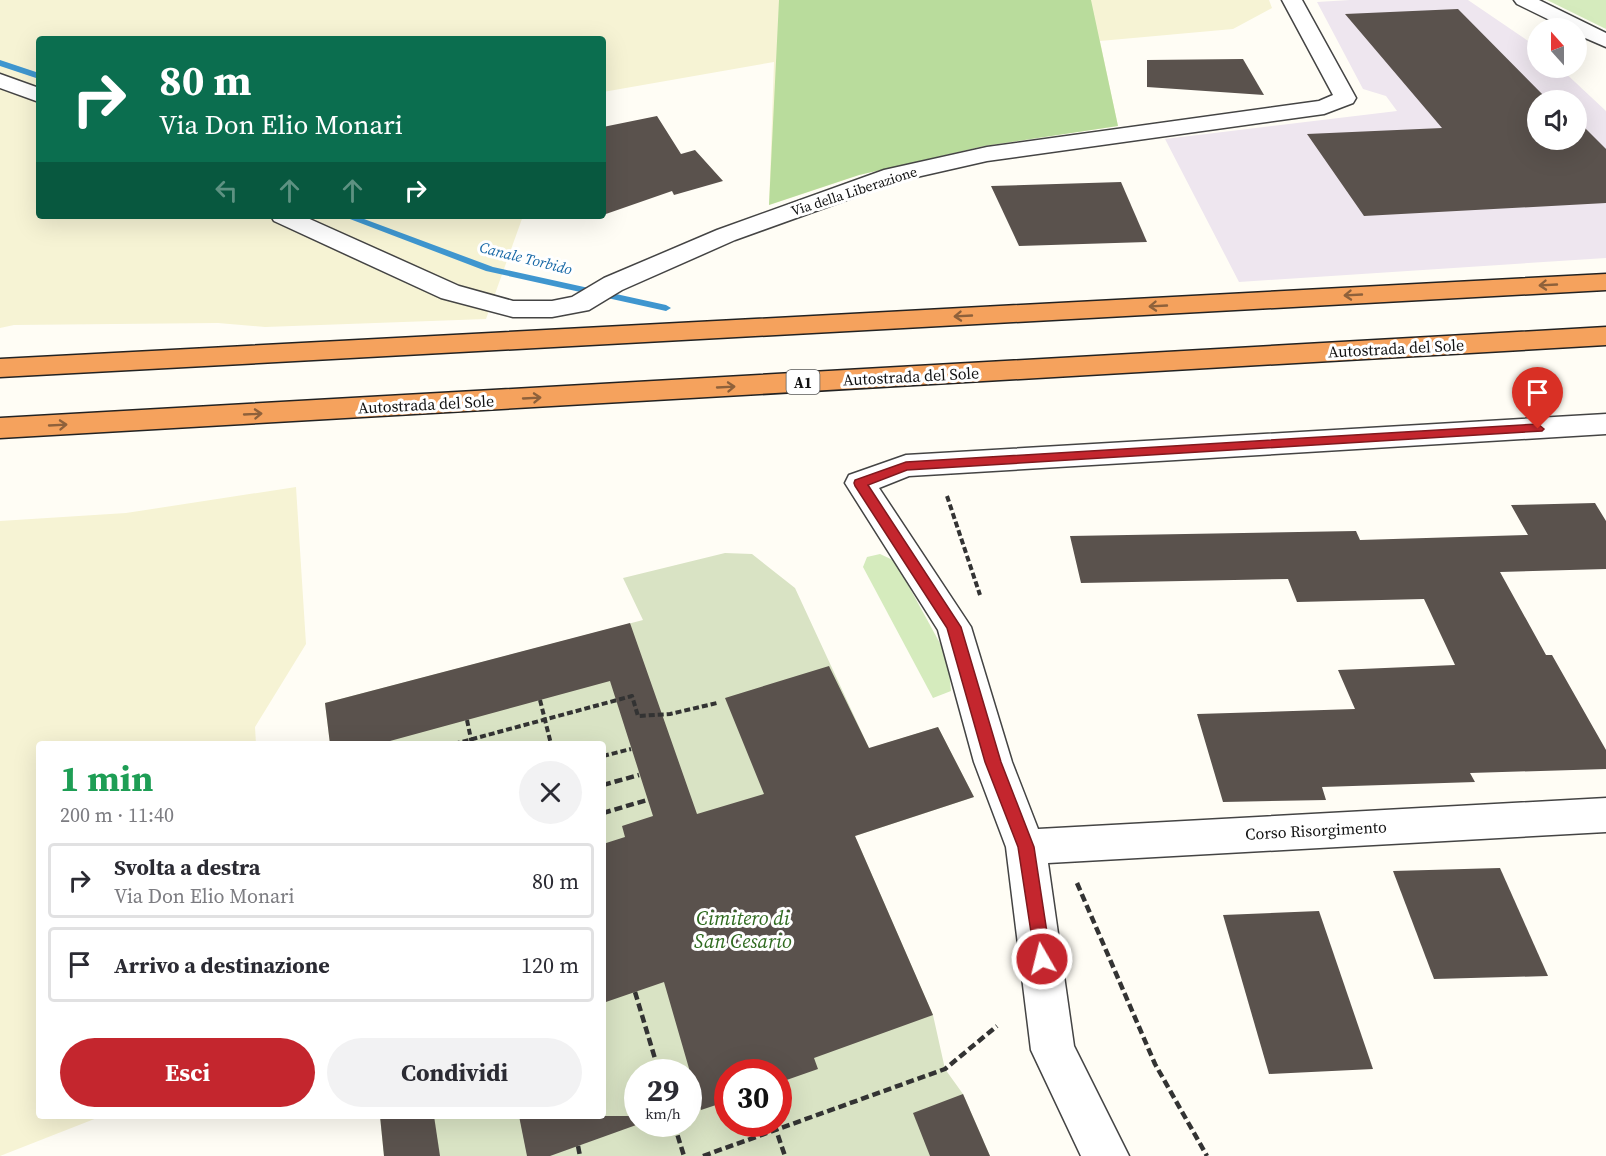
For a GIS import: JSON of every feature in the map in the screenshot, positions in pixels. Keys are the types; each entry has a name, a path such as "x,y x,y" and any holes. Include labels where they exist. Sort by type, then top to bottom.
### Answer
{"highway":[{"path":"0,368 1606,282"},
{"name":"Autostrada del Sole","path":"0,428 1606,336"}],"street":[{"name":"Via della Liberazione","path":"290,219 450,292 513,309 552,309 580,304 613,284 726,235 892,176 987,154 1324,107 1345,98 1292,0"},
{"path":"1524,0 1606,41"},
{"path":"0,80 36,95"},
{"path":"1106,1156 1053,1050 1026,847 993,762 954,627 860,483 906,466 1606,424"},
{"name":"Corso Risorgimento","path":"1026,847 1606,815"}],"path":[{"path":"475,741 545,719 632,696 638,716 670,714 717,703"},
{"path":"540,700 550,741"},
{"path":"467,720 472,741"},
{"path":"606,755 631,749"},
{"path":"606,784 639,775"},
{"path":"606,812 647,800"},
{"path":"635,992 655,1059"},
{"path":"792,1124 945,1069 997,1026"},
{"path":"678,1137 684,1156"},
{"path":"703,1156 756,1137"},
{"path":"778,1137 785,1156"},
{"path":"578,1146 580,1156"}],"shaded area":[{"path":"0,0 1269,0 1272,8 1233,29 1100,41 1118,126 984,146 859,175 769,205 774,62 606,91 606,36 36,36 36,219 522,219 486,319 265,327 218,323 14,325 0,328"},
{"path":"1468,0 1527,40 1527,78 1571,78 1584,90 1527,90 1527,150 1587,150 1587,93 1606,111 1606,258 1239,282 1165,139 1397,111 1386,96 1363,89 1317,2"},
{"path":"296,487 306,644 255,727 256,741 36,741 36,1119 94,1119 0,1156 0,521 126,513"}],"green space":[{"path":"779,0 1091,0 1118,126 984,146 859,175 769,205"},
{"path":"1547,0 1606,0 1606,29"},
{"name":"Cimitero di San Cesario","path":"725,553 752,554 795,588 875,761 882,758 877,746 938,727 974,797 855,836 933,1015 945,1069 963,1094 990,1156 384,1156 380,1119 606,1119 606,741 330,741 325,703 643,620 623,578"},
{"path":"880,554 895,561 948,658 951,691 933,698 863,567 867,557"}],"building":[{"path":"1458,9 1538,90 1527,90 1527,150 1587,150 1587,130 1606,149 1606,203 1364,216 1307,134 1442,128 1345,14"},
{"path":"1243,59 1264,95 1147,87 1147,60"},
{"path":"657,116 681,154 695,150 723,181 674,195 672,191 606,214 606,126"},
{"path":"1121,182 1147,242 1019,246 991,186"},
{"path":"1595,503 1606,521 1606,569 1500,572 1546,655 1552,655 1606,750 1606,769 1470,773 1475,782 1322,787 1326,800 1223,802 1197,714 1355,709 1338,670 1455,665 1424,599 1297,602 1288,579 1081,583 1070,536 1356,531 1360,540 1528,535 1511,505"},
{"path":"630,623 697,814 764,794 725,698 829,666 869,748 938,727 974,797 855,836 933,1015 814,1058 818,1069 792,1078 792,1059 714,1059 714,1106 702,1110 702,1059 686,1059 664,982 606,1002 606,843 625,837 622,826 653,816 610,681 390,741 330,741 325,703"},
{"path":"1500,868 1548,976 1434,979 1393,871"},
{"path":"1319,911 1373,1069 1269,1074 1223,915"},
{"path":"963,1094 990,1156 930,1156 913,1113"},
{"path":"606,1116 624,1116 624,1129 550,1156 527,1156 520,1119 606,1119"},
{"path":"380,1119 434,1119 440,1156 384,1156"}],"waterway":[{"name":"Canale Torbido","path":"0,63 36,75"},
{"name":"Canale Torbido","path":"355,219 490,269 666,308"}],"route":[{"path":"1042,959 1026,847 993,762 954,627 860,483 906,466 1538,429"}]}
